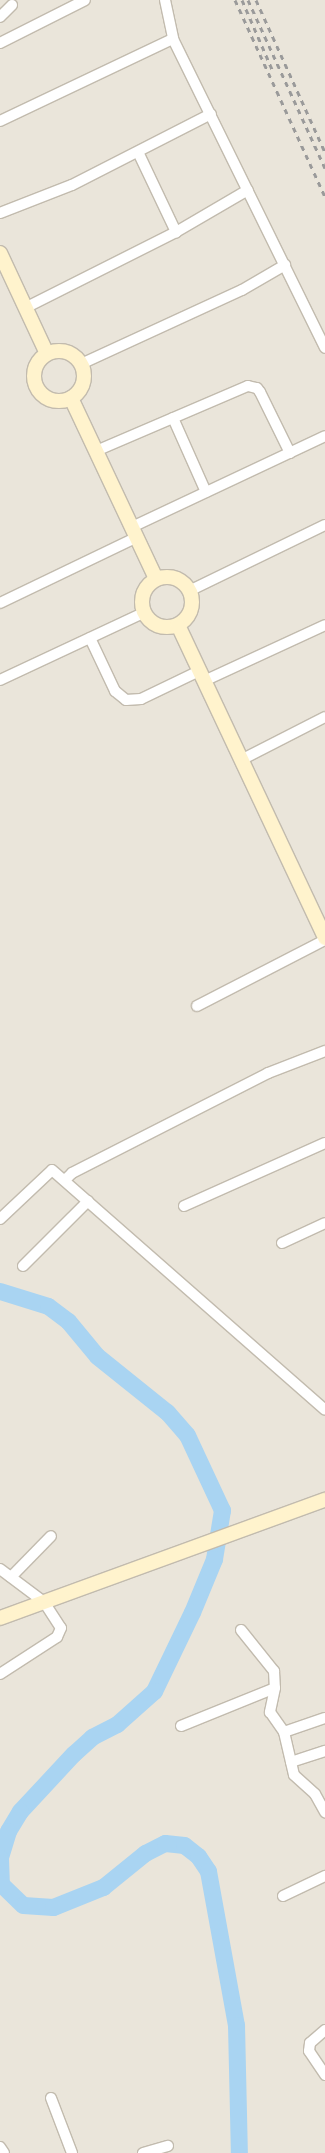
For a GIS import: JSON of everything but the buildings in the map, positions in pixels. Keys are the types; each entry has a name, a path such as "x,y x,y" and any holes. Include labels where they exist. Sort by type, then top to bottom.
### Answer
{"street":[{"path":"165,0 173,39 325,348"},
{"path":"0,43 79,1"},
{"path":"0,17 12,5"},
{"path":"0,121 173,39"},
{"path":"0,213 72,185 211,114"},
{"path":"138,152 176,232"},
{"path":"25,308 176,232 248,190"},
{"path":"0,253 47,354"},
{"path":"81,364 242,290 285,265"},
{"path":"61,352 68,353 81,364 83,380 81,388 71,398 52,400 39,391 34,376 36,368 47,354 61,352"},
{"path":"96,451 252,386 260,392 290,453"},
{"path":"71,398 156,579"},
{"path":"173,418 206,492"},
{"path":"0,603 206,492 325,436"},
{"path":"189,591 325,525"},
{"path":"163,577 179,580 189,591 192,599 189,614 178,626 162,628 154,625 143,613 141,605 144,590 156,579 163,577"},
{"path":"0,680 143,613"},
{"path":"90,638 114,691 126,700 141,699 202,676 325,625"},
{"path":"178,626 325,939 197,1006"},
{"path":"241,760 325,717"},
{"path":"65,1180 72,1173 268,1073 325,1051"},
{"path":"184,1206 325,1143"},
{"path":"0,1219 52,1170 325,1410"},
{"path":"23,1266 88,1201"},
{"path":"282,1243 325,1223"},
{"path":"0,1618 189,1548 250,1528 325,1500"},
{"path":"11,1577 51,1536"},
{"path":"0,1569 44,1602 58,1623 60,1632 0,1674"},
{"path":"241,1630 274,1671 275,1688 270,1712 284,1732 296,1778 315,1794 325,1812"},
{"path":"181,1726 275,1688"},
{"path":"284,1732 325,1718"},
{"path":"291,1762 325,1751"},
{"path":"283,1896 325,1876"},
{"path":"325,2030 310,2043 309,2051 325,2075"},
{"path":"51,2098 72,2153"},
{"path":"142,2153 168,2146"},
{"path":"0,2147 4,2153"}],"shaded area":[{"path":"0,0 325,0 325,2153 0,2153"}],"waterway":[{"path":"0,1291 48,1306 68,1321 97,1356 167,1412 187,1435 222,1510 214,1559 192,1612 154,1691 117,1724 92,1737 73,1754 20,1811 8,1831 0,1858 1,1884 23,1905 53,1907 103,1887 145,1853 165,1843 184,1845 198,1856 208,1871 236,2025 239,2153"}],"railway":[{"path":"235,0 325,197"},
{"path":"242,0 272,69"},
{"path":"248,0 325,168"},
{"path":"256,0 325,152"}]}
